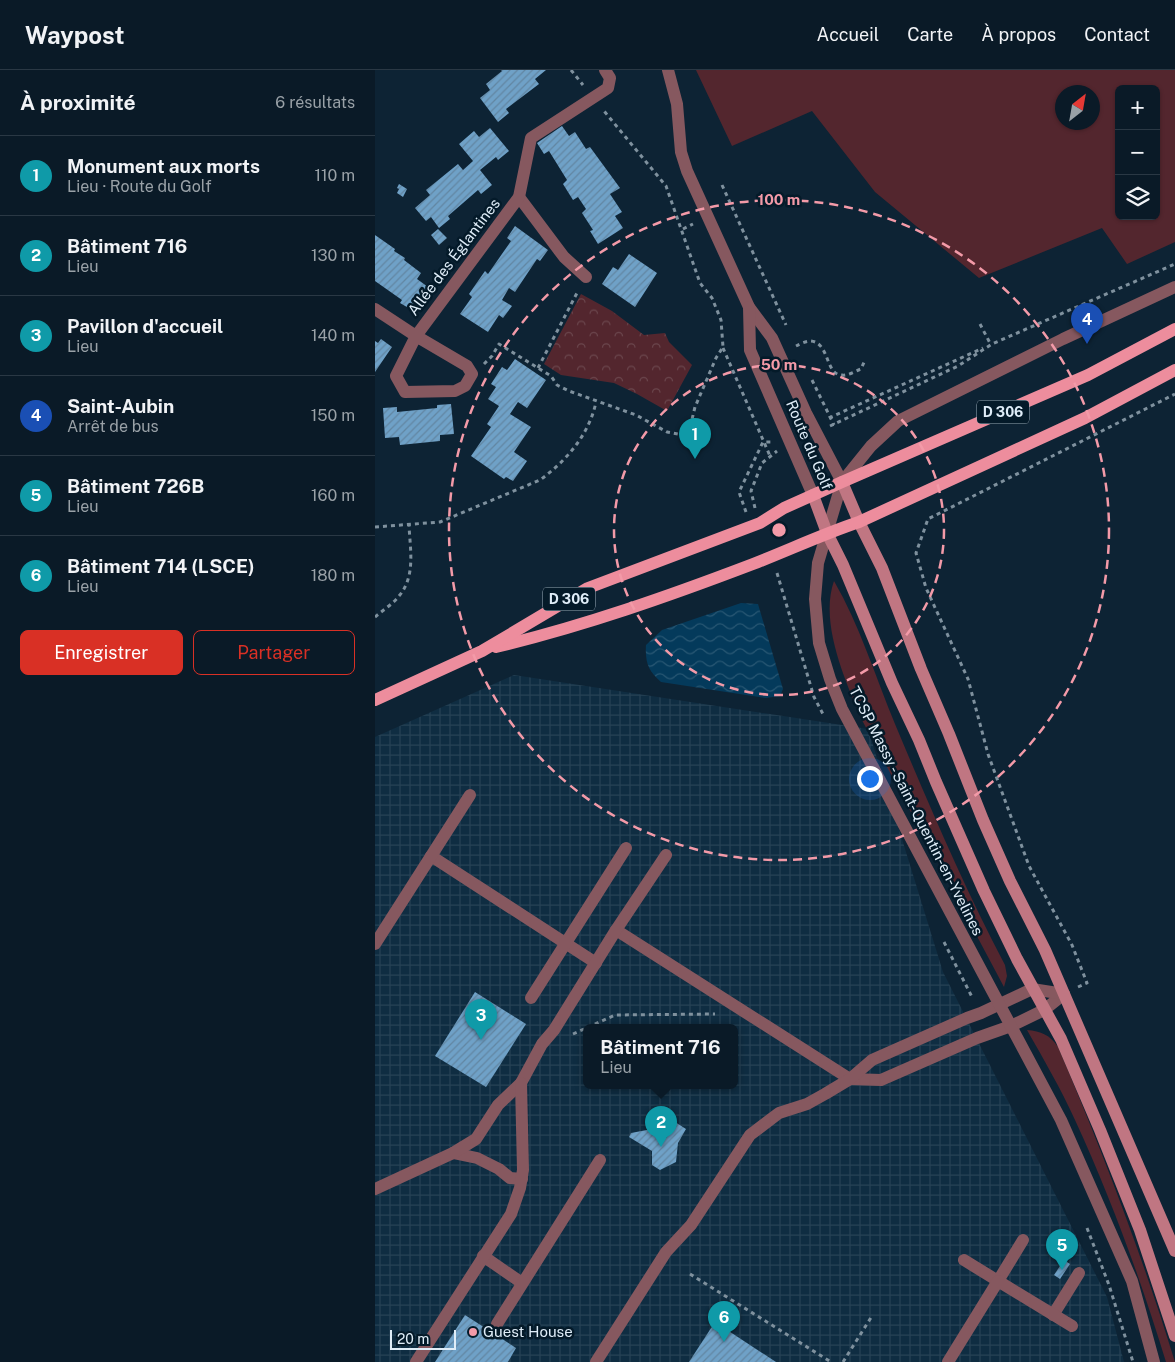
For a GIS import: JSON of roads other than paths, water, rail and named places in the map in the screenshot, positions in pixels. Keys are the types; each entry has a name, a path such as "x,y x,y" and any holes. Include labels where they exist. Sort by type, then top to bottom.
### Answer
{"main road":[{"name":"D 306","path":"375,700 482,651 588,588 760,523 784,508 1088,375 1175,329"},
{"name":"D 306","path":"482,651 637,607 754,564 827,533 859,522 1085,418 1175,370"},
{"name":"Route du Golf","path":"842,482 882,568 983,820 1010,881 1045,950 1175,1251"},
{"name":"Route du Golf","path":"813,495 827,533 843,565 892,683 919,740 984,891 1032,989 1061,1040 1100,1130 1140,1230 1175,1336"}],"street":[{"name":"Allée des Églantines","path":"416,336 467,366 472,374 465,386 455,391 405,392 396,376 416,336 519,197 531,138 609,88 610,78 605,70"},
{"name":"Route du Golf","path":"668,70 677,104 681,152 687,171 749,307 771,338 806,413 842,482"},
{"name":"Allée des Églantines","path":"519,197 565,257 586,277"},
{"name":"TCSP Massy - Saint-Quentin-en-Yvelines","path":"1154,1362 1132,1281 1061,1120 842,709 819,643 815,599 818,563 842,482 871,446 898,421 1063,339 1175,287"},
{"name":"Route du Golf","path":"749,307 750,350 813,495"},
{"path":"375,308 416,336"},
{"path":"375,944 471,795"},
{"path":"531,998 626,848"},
{"path":"375,1189 453,1153 476,1139 498,1105 521,1084 542,1044 554,1030 616,930 666,855"},
{"path":"431,856 596,963"},
{"path":"616,930 850,1079 881,1080 977,1038 1011,1026 1044,1010 1063,994"},
{"path":"596,1362 666,1252 691,1225 750,1135 779,1113 807,1104 850,1079 872,1060 1032,989 1063,994"},
{"path":"415,1362 511,1214 523,1170 521,1084"},
{"path":"453,1153 477,1158 499,1169 510,1178 522,1178"},
{"path":"497,1324 600,1160"},
{"path":"948,1362 1023,1240"},
{"path":"483,1256 522,1283"},
{"path":"964,1260 1072,1326"},
{"path":"1053,1315 1079,1273"}],"water":[{"path":"741,603 758,604 783,689 780,696 766,698 661,682 653,674 647,661 646,645 662,630"}],"place":[{"name":"Saint-Aubin","path":"1087,344"},
{"name":"Monument aux morts","path":"695,459"},
{"name":"Pavillon d'accueil","path":"481,1040"},
{"name":"Bâtiment 716","path":"661,1147"},
{"name":"Bâtiment 726B","path":"1062,1270"},
{"name":"Guest House","path":"473,1332"},
{"name":"Bâtiment 714 (LSCE)","path":"724,1342"}]}
